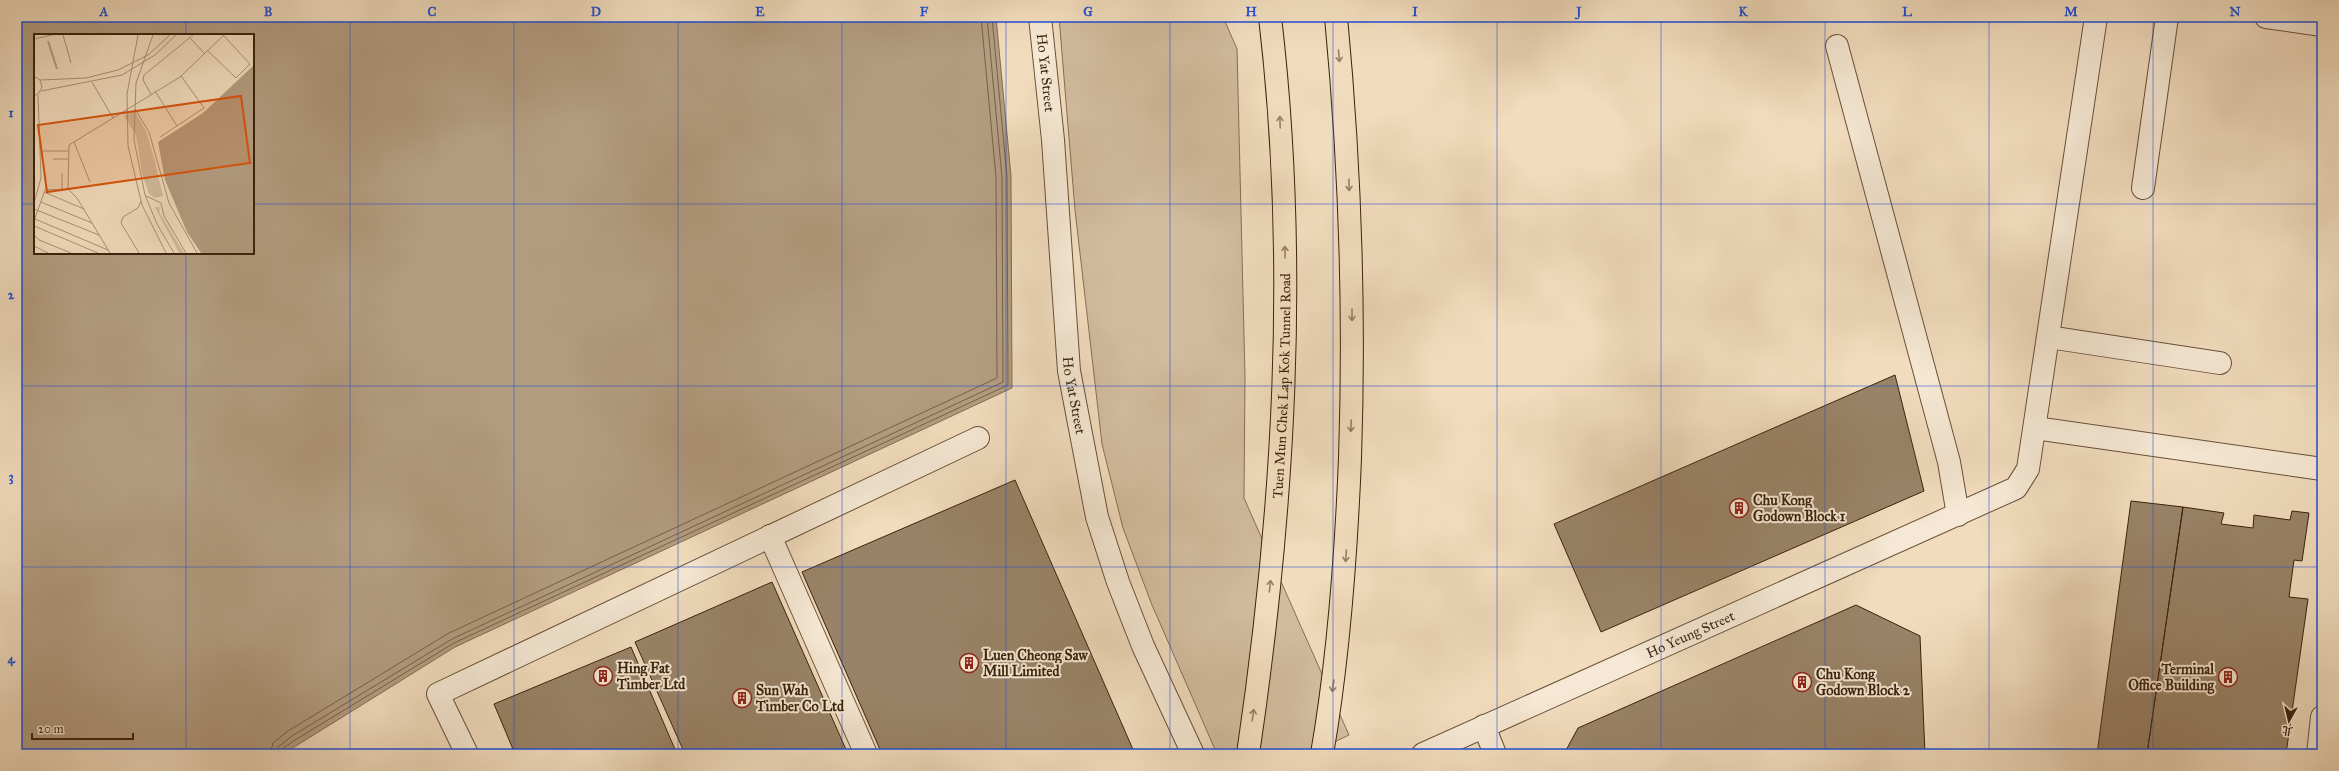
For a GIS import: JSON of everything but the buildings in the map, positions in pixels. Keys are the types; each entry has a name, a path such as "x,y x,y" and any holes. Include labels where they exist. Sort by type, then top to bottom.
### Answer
{"highway":[{"name":"Tuen Mun Chek Lap Kok Tunnel Road","path":"1248,754 1261,667 1281,450 1284,216 1279,99 1270,17"},
{"path":"1322,754 1334,685 1346,554 1352,387 1349,180 1336,17"}],"street":[{"name":"Ho Yat Street","path":"1040,17 1053,140 1069,371 1097,517 1118,582 1143,646 1193,754"},
{"name":"Ho Yeung Street","path":"1423,754 2016,488 2028,469 2035,428 2096,17"},
{"path":"2143,188 2167,17"},
{"path":"2266,17 2322,25"},
{"path":"1837,46 1949,462 1958,515"},
{"path":"2049,337 2220,363"},
{"path":"2035,428 2322,469"},
{"path":"467,754 438,694 978,438"},
{"path":"770,536 866,754"},
{"path":"2318,754 2322,717"},
{"path":"1484,726 1496,754"}],"shaded area":[{"path":"1059,17 1223,17 1237,49 1245,376 1244,498 1349,735 1309,754 1217,754 1152,605 1123,528 1102,444 1075,210"}],"water":[{"path":"17,17 996,17 1011,176 1012,388 455,647 283,754 17,754"}],"place":[{"name":"Chu Kong Godown Block 1","path":"1739,508"},
{"name":"Luen Cheong Saw Mill Limited","path":"969,663"},
{"name":"Hing Fat Timber Ltd","path":"603,676"},
{"name":"Terminal Office Building","path":"2228,677"},
{"name":"Chu Kong Godown Block 2","path":"1802,682"},
{"name":"Sun Wah Timber Co Ltd","path":"742,698"}]}
